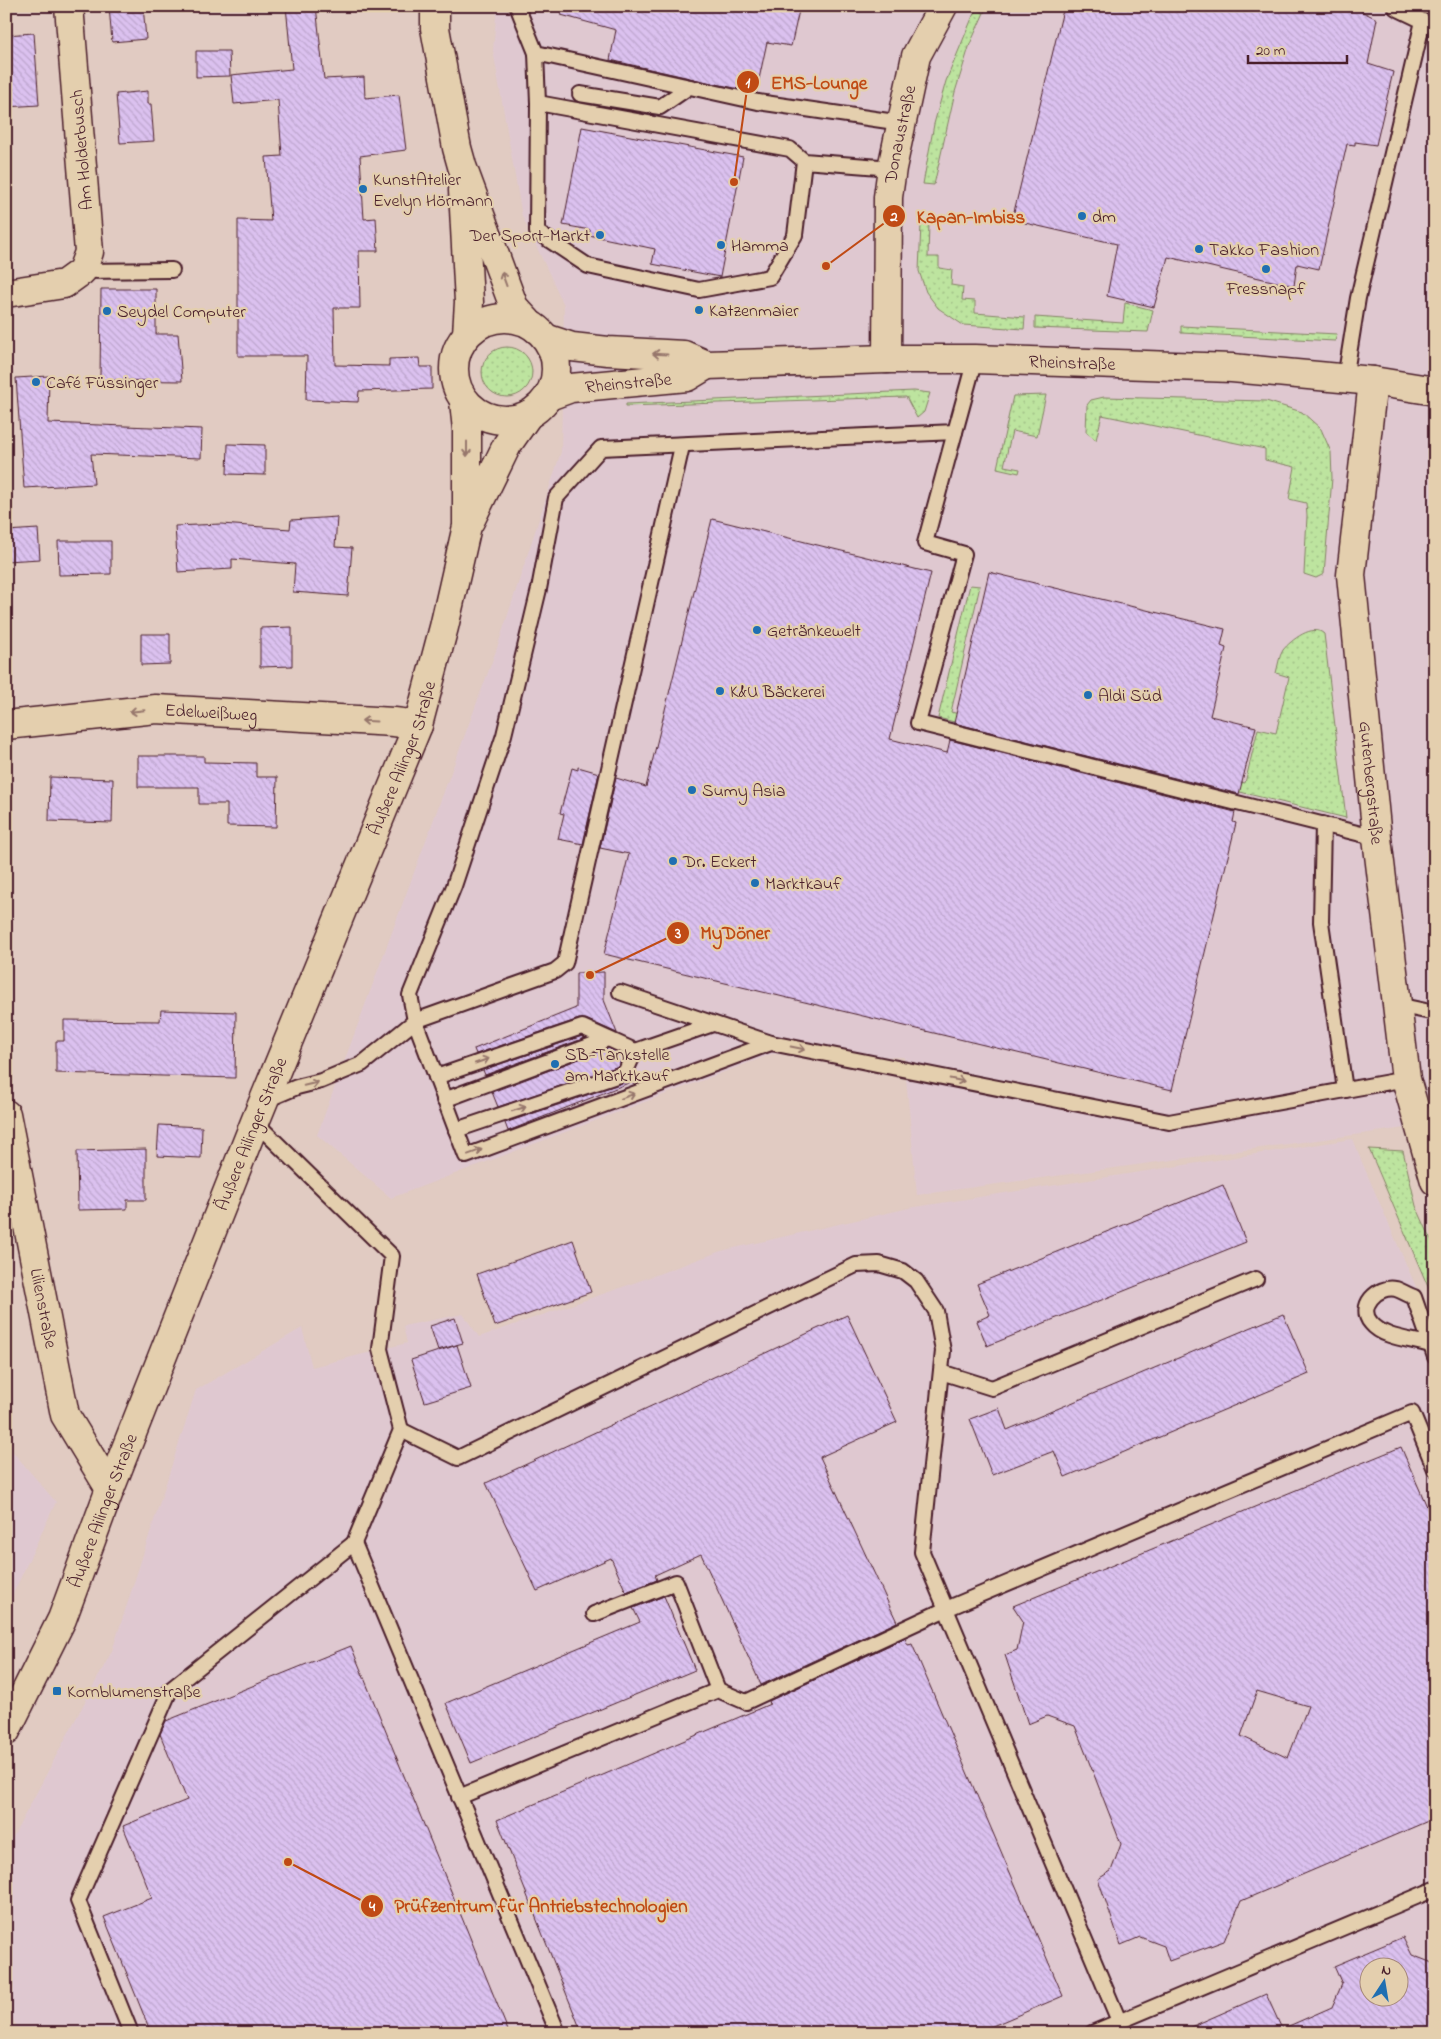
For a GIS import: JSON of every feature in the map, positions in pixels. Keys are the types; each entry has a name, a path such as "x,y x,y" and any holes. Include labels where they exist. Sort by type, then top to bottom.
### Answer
{"street":[{"name":"Am Holderbusch","path":"69,6 89,252 73,278"},
{"path":"435,6 434,28 462,166 514,308 548,339 555,356 557,368 550,396 541,406 528,415 512,420 496,420 480,414 464,401 458,390 454,374 455,358 460,343 467,334 483,322 495,318 509,317 527,321"},
{"name":"Donaustraße","path":"887,359 888,197 892,168 916,56 943,6"},
{"path":"462,166 469,302 467,334"},
{"path":"6,293 73,278"},
{"name":"Rheinstraße","path":"548,339 572,347 684,356 706,365 887,359 975,359 1232,368 1373,381 1435,391"},
{"name":"Rheinstraße","path":"550,396 571,388 687,377 706,365"},
{"name":"Gutenbergstraße","path":"1373,381 1351,575 1377,838 1406,1079 1435,1181"},
{"name":"Äußere Ailinger Straße","path":"6,1731 62,1619 110,1490 418,725 444,627 467,526 467,430 464,401"},
{"name":"Äußere Ailinger Straße","path":"467,526 507,445 528,415"},
{"name":"Edelweißweg","path":"6,725 156,710 394,722 418,725"},
{"name":"Lilienstraße","path":"6,1114 65,1415 110,1490"}],"lane":[{"path":"518,6 536,52 538,103 536,232 588,266 699,290 770,277 795,234 804,161"},
{"path":"1345,379 1358,298 1426,6"},
{"path":"1396,8 1423,20"},
{"path":"536,52 758,102 902,123"},
{"path":"580,94 660,107 688,87"},
{"path":"538,103 790,149 804,161 892,168"},
{"path":"73,278 172,270"},
{"path":"975,359 925,543 964,554 918,722 1377,838"},
{"path":"772,1043 466,1156 415,1021 410,995 454,886 504,735 539,589 556,498 601,448 682,446 955,432"},
{"path":"131,2033 78,1901 170,1690 354,1543 402,1430 380,1349 392,1256 261,1111 297,1087 320,1081 362,1064 415,1021 555,971 565,963 682,446"},
{"path":"1323,824 1321,922 1345,1090"},
{"path":"620,992 772,1043 1169,1122 1406,1079"},
{"path":"1397,1005 1435,1013"},
{"path":"436,1077 582,1027 635,1051 713,1024"},
{"path":"444,1100 608,1039"},
{"path":"456,1130 626,1073 635,1051"},
{"path":"402,1430 458,1458 856,1265 879,1264 895,1268 903,1271 916,1281 936,1311 943,1351 922,1552 1119,2021"},
{"path":"941,1372 992,1388 1256,1279"},
{"path":"1396,1289 1414,1297 1420,1310 1432,1351 1381,1332 1370,1322 1367,1308 1371,1296 1382,1290 1396,1289"},
{"path":"459,1796 718,1690 746,1702 946,1609 1412,1413 1435,1470"},
{"path":"354,1543 558,2033"},
{"path":"594,1614 676,1582 718,1690"},
{"path":"1092,2033 1435,1888"}],"shaded area":[{"path":"497,6 1435,6 1434,1124 917,1195 904,1057 772,1054 391,1198 317,1135 497,648 561,452 564,305 522,216 493,50"},
{"path":"1352,1139 1435,1331 1435,2033 22,2033 6,2010 6,1850 112,1651 196,1390 302,1328 312,1367 407,1343 403,1326 463,1314 479,1337 721,1251 909,1208"},
{"path":"6,1444 56,1502 6,1609"}],"green space":[{"path":"977,6 987,6 970,44 955,92 934,185 923,184 934,124 946,81"},
{"path":"929,223 928,257 939,257 939,268 952,270 951,285 963,287 962,300 975,301 975,313 1025,317 1024,329 963,325 938,308 926,292 919,271 921,224"},
{"path":"1125,303 1153,310 1148,332 1035,328 1035,317 1123,323"},
{"path":"1181,326 1337,334 1335,341 1181,333"},
{"path":"507,347 516,349 527,358 532,372 530,381 521,392 507,397 498,395 487,386 482,372 484,363 493,352"},
{"path":"914,391 930,393 924,412 917,418 906,397 626,406 626,404"},
{"path":"1046,395 1037,436 1012,431 1004,466 1020,469 1019,473 997,468 1013,396"},
{"path":"1104,397 1266,401 1302,412 1321,429 1331,452 1332,478 1324,574 1316,578 1304,574 1306,503 1289,499 1295,467 1265,460 1265,449 1102,415 1096,440 1086,432 1087,405 1091,400"},
{"path":"970,585 980,586 951,712 1245,783 1258,729 1276,733 1289,677 1276,673 1283,650 1302,634 1314,630 1324,634 1346,818 938,718"},
{"path":"1369,1149 1403,1151 1416,1206 1435,1248 1435,1303"}],"building":[{"path":"109,6 143,6 146,39 112,42"},
{"path":"286,6 316,6 324,79 364,77 365,98 399,95 406,150 360,156 364,219 376,218 378,251 359,251 360,308 334,308 335,365 389,366 389,359 419,358 420,367 432,367 432,389 359,391 358,402 306,400 307,356 238,356 238,220 271,221 266,157 282,156 278,100 234,104 231,75 292,69"},
{"path":"562,6 800,6 791,46 767,42 756,93 610,60 616,30 561,15"},
{"path":"1064,6 1351,6 1377,19 1368,64 1393,72 1376,145 1355,142 1355,145 1347,144 1319,269 1297,264 1294,286 1168,257 1154,307 1107,296 1117,244 1012,220"},
{"path":"34,33 39,105 6,107 6,35"},
{"path":"196,51 229,51 230,76 196,77"},
{"path":"148,91 148,104 151,104 154,141 120,143 116,94"},
{"path":"582,127 743,157 720,277 652,264 655,249 589,235 590,230 563,225"},
{"path":"101,289 156,289 156,334 178,334 182,381 100,380"},
{"path":"49,376 48,423 202,429 201,458 91,454 94,484 24,488 16,378"},
{"path":"228,444 265,445 265,475 227,474"},
{"path":"337,517 335,547 352,548 348,596 293,592 295,564 232,559 232,569 178,572 175,526 221,524 290,529 291,520"},
{"path":"712,519 931,573 890,739 947,753 950,740 1235,812 1233,822 1236,823 1172,1090 604,954 629,854 600,848 616,778 646,787"},
{"path":"38,529 40,559 6,561 6,531"},
{"path":"58,541 111,541 111,574 59,575"},
{"name":"Aldi Süd","path":"989,572 1225,629 1221,646 1226,648 1210,716 1256,727 1239,794 954,723"},
{"path":"292,627 292,666 260,667 260,628"},
{"path":"141,634 170,634 170,664 141,665"},
{"path":"138,756 204,756 204,762 256,763 256,777 277,777 276,827 227,826 227,804 199,804 199,787 138,787"},
{"path":"578,767 599,773 583,844 558,839 564,814 560,813 572,768 578,770"},
{"path":"50,777 113,779 112,823 49,821"},
{"path":"604,972 604,1000 617,1033 586,1019 579,1019 476,1054 474,1049 576,1008 576,973"},
{"path":"161,1010 236,1012 235,1078 56,1073 56,1041 64,1041 64,1020 160,1021"},
{"path":"582,1036 585,1038 485,1075 483,1070"},
{"path":"608,1048 623,1055 619,1066 498,1107 492,1092"},
{"path":"634,1075 636,1080 508,1131 505,1123 628,1081"},
{"path":"159,1125 202,1127 201,1158 157,1156"},
{"path":"146,1149 146,1200 127,1200 127,1209 78,1210 77,1151"},
{"path":"1223,1185 1246,1242 987,1346 977,1321 990,1315 977,1284"},
{"path":"573,1240 591,1292 495,1326 477,1274"},
{"path":"1283,1314 1309,1374 1065,1477 1054,1451 992,1475 970,1419 999,1408 1007,1430"},
{"path":"847,1315 897,1422 820,1457 897,1622 761,1685 701,1554 655,1575 657,1580 626,1592 611,1558 537,1591 486,1483"},
{"path":"455,1318 463,1343 438,1350 430,1326"},
{"path":"457,1345 471,1388 425,1402 411,1360"},
{"path":"1401,1447 1435,1525 1435,1818 1241,1901 1224,1941 1169,1961 1164,1946 1140,1937 1121,1945 1098,1879 1111,1871 1121,1844 1075,1726 1047,1716 1028,1724 1005,1655 1017,1650 1023,1621 1013,1606","holes":["1257,1691 1308,1706 1288,1758 1241,1736"]},
{"path":"664,1596 695,1670 471,1763 446,1703 640,1622 633,1608"},
{"path":"905,1638 908,1645 912,1644 1063,1996 976,2033 582,2033 497,1820 770,1704 769,1701"},
{"path":"351,1646 509,2033 151,2033 104,1917 152,1898 123,1826 187,1800 160,1734 166,1721"},
{"path":"1403,1937 1412,1955 1435,1964 1435,2033 1177,2033 1266,1994 1282,2029 1332,2007 1342,1984 1334,1966"}],"place":[{"name":"EMS-Lounge","path":"734,182"},
{"name":"KunstAtelier Evelyn Hörmann","path":"363,189"},
{"name":"dm","path":"1082,216"},
{"name":"Der Sport-Markt","path":"600,235"},
{"name":"Hamma","path":"721,245"},
{"name":"Takko Fashion","path":"1199,249"},
{"name":"Kapan-Imbiss","path":"826,266"},
{"name":"Fressnapf","path":"1266,269"},
{"name":"Katzenmaier","path":"699,310"},
{"name":"Seydel Computer","path":"107,311"},
{"name":"Café Füssinger","path":"36,382"},
{"name":"Getränkewelt","path":"757,630"},
{"name":"K&U Bäckerei","path":"720,691"},
{"name":"Aldi Süd","path":"1088,695"},
{"name":"Sumy Asia","path":"692,790"},
{"name":"Dr. Eckert","path":"673,861"},
{"name":"Marktkauf","path":"755,883"},
{"name":"MyDöner","path":"590,975"},
{"name":"SB-Tankstelle am Marktkauf","path":"555,1064"},
{"name":"Kornblumenstraße","path":"57,1691"},
{"name":"Prüfzentrum für Antriebstechnologien","path":"288,1862"}]}
